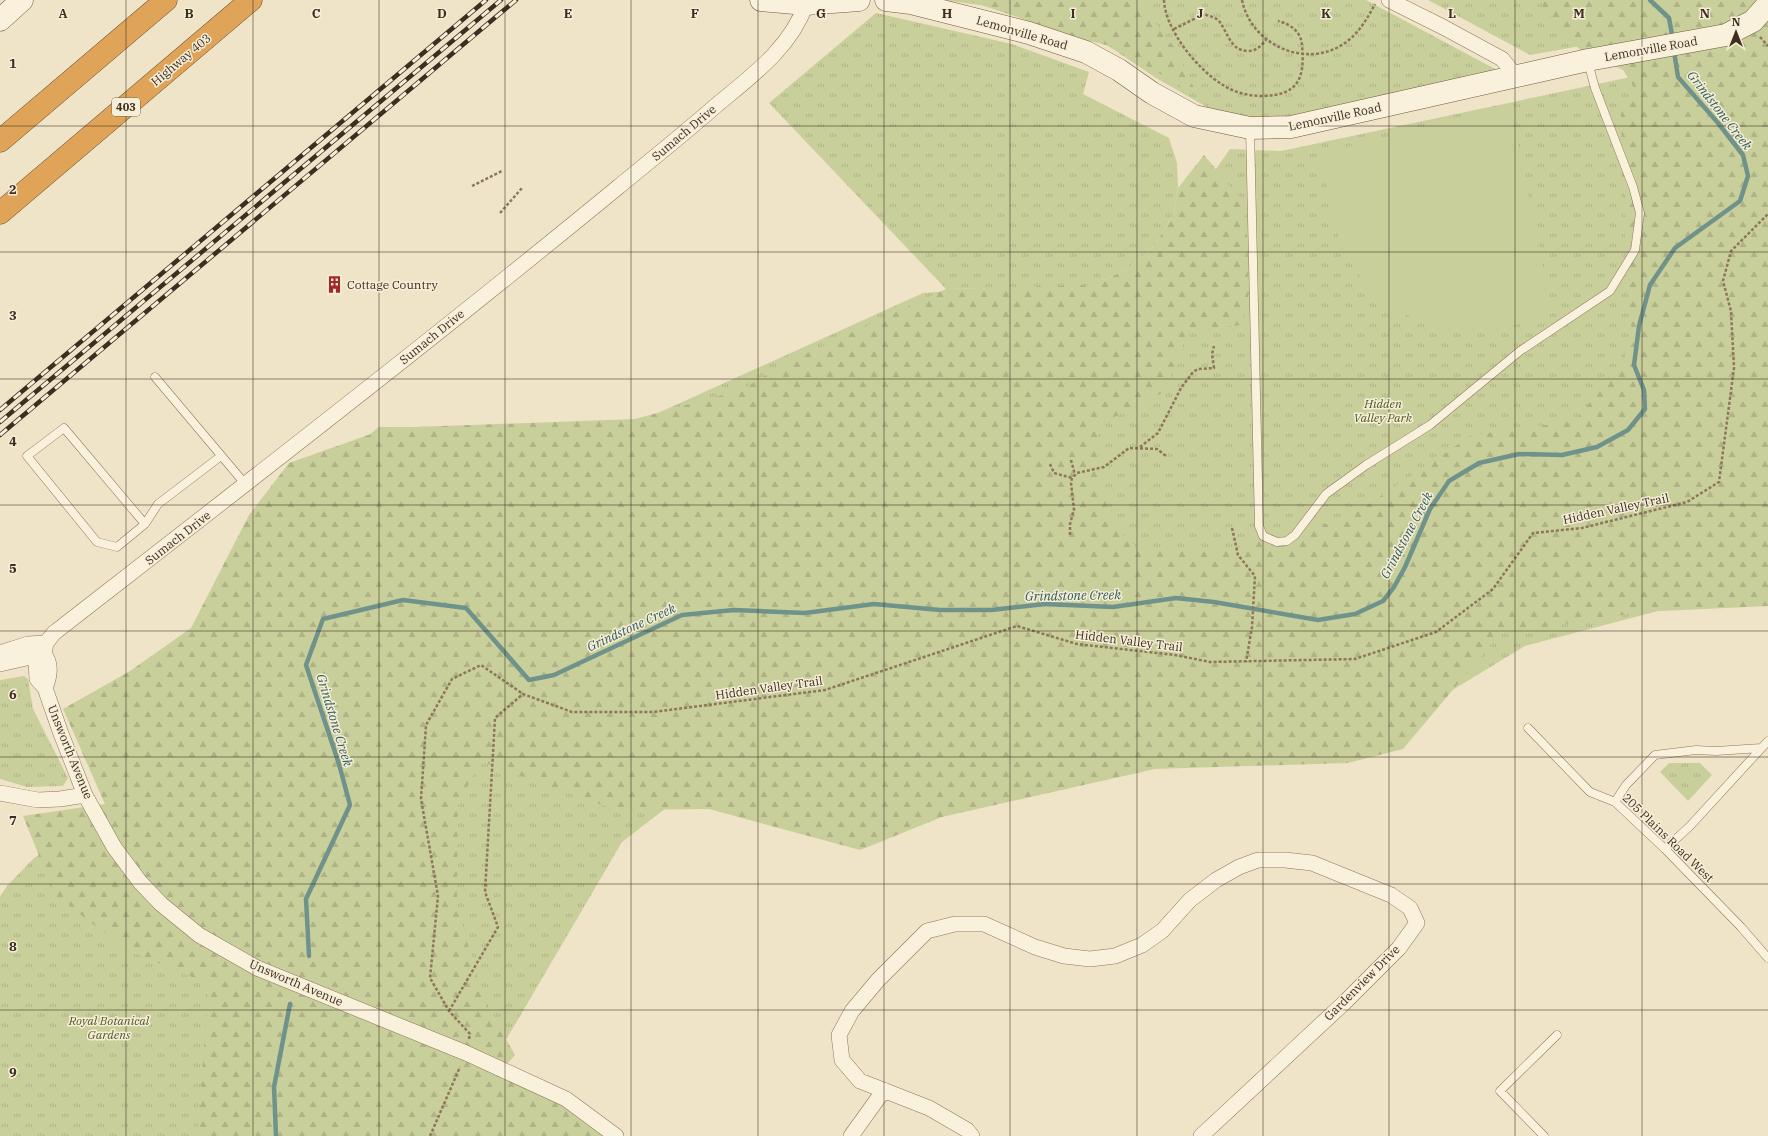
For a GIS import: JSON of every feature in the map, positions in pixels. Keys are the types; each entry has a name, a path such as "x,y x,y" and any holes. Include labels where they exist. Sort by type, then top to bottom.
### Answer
{"highway":[{"path":"0,141 166,0"},
{"name":"Highway 403","path":"0,213 251,0"}],"street":[{"path":"0,20 22,0"},
{"path":"761,0 806,4 859,0"},
{"name":"Lemonville Road","path":"886,0 911,3 1029,33 1086,52 1119,70 1152,93 1194,116 1250,128 1298,126 1588,60 1726,35 1752,21 1768,4"},
{"path":"1389,0 1443,26 1502,59 1516,76"},
{"name":"Sumach Drive","path":"45,649 54,633 246,485 561,234 731,94 772,58 801,18 806,4"},
{"path":"0,653 28,644 45,649"},
{"path":"0,664 45,649"},
{"name":"Unsworth Avenue","path":"45,649 36,661 37,680 46,688 60,731 86,795 114,847 140,882 161,904 199,935 257,968 466,1053 566,1099 616,1136"},
{"path":"0,793 38,800 60,799 86,795"},
{"name":"Gardenview Drive","path":"972,1136 968,1130 929,1108 860,1081 842,1060 839,1035 852,1011 908,948 928,931 955,924 984,924 1035,947 1064,956 1090,959 1115,956 1142,945 1162,931 1190,900 1216,880 1239,867 1258,860 1285,860 1312,864 1391,896 1410,908 1417,923 1399,948 1344,1003 1201,1136"},
{"path":"851,1136 884,1090"}],"lane":[{"path":"1250,128 1259,526 1263,536 1277,542 1287,541 1295,535 1326,494 1366,465 1430,425 1520,351 1610,291 1635,250 1640,213 1633,187 1595,88 1588,60"},
{"path":"155,377 246,485"},
{"path":"145,524 64,428 27,456 97,542 117,547 145,524 158,504 221,456"},
{"name":"205 Plains Road West","path":"1528,728 1590,792 1615,802 1741,927 1768,958"},
{"path":"1664,849 1690,826 1768,741"},
{"path":"1615,802 1626,785 1655,755 1696,750 1716,751 1761,748"},
{"path":"1544,1136 1500,1091 1557,1035"}],"path":[{"path":"1164,0 1166,16 1180,42 1206,73 1223,86 1244,95 1275,95 1290,90 1299,80 1301,74 1302,54 1299,34 1290,25 1278,21"},
{"path":"1242,0 1251,23 1266,40 1287,51 1302,54 1322,53 1344,44 1361,28 1377,0"},
{"path":"1174,29 1204,14 1219,21 1230,40 1239,49 1252,51 1262,46 1266,40"},
{"path":"472,186 502,171"},
{"path":"500,212 522,188"},
{"name":"Hidden Valley Trail","path":"466,1053 470,1034 449,1011 430,978 438,896 421,799 426,725 452,679 481,665 523,694 572,712 653,712 817,691 1017,626 1077,644 1175,655 1210,662 1355,659 1436,632 1493,589 1533,533 1582,528 1688,502 1719,482 1734,368 1731,311 1723,281 1731,251 1768,214"},
{"path":"1140,448 1158,433 1181,388 1193,372 1198,369 1214,368 1212,354 1214,346"},
{"path":"1070,535 1070,524 1074,510 1072,478 1077,472 1104,467 1129,448 1157,449 1166,456"},
{"path":"1071,460 1075,475"},
{"path":"1050,464 1054,472 1072,478"},
{"path":"1232,528 1238,555 1255,576 1256,585 1252,626 1246,662"},
{"path":"449,1011 498,927 485,892 495,718 523,694"},
{"path":"430,1136 466,1053"}],"green space":[{"path":"943,0 1366,0 1497,70 1331,111 1254,122 1212,110 1156,78 1104,43 1041,26 994,7"},
{"path":"966,0 1137,0 1175,48 1198,96 1114,47 1086,40"},
{"path":"1428,0 1753,0 1732,19 1530,55"},
{"name":"Hidden Valley Park","path":"1542,0 1768,0 1768,606 1641,612 1500,634 1403,749 1348,763 1155,769 942,817 860,850 709,809 616,810 480,761 458,806 457,905 483,999 515,1055 506,1065 612,1136 197,1136 209,984 127,950 55,895 23,816 105,804 63,709 130,671 191,628 249,515 289,463 388,428 635,419 741,390 792,360 946,289 1092,285 1126,270 1155,245 1174,213 1178,188 1204,155 1246,205 1249,293 1241,325 1189,331 1164,392 1098,425 1102,491 1116,529 1141,551 1232,548 1348,518 1472,435 1576,421 1633,343 1626,276 1621,114 1633,86 1623,70 1581,51 1543,7"},
{"name":"Hidden Valley Park","path":"876,13 1012,44 1089,72 1083,94 1169,138 1177,163 1178,188 1174,213 1155,245 1126,270 1103,280 1139,278 1230,149 1281,151 1768,48 1768,582 1525,646 1390,728 683,795 622,842 506,1040 209,914 252,528 379,427 627,427 923,293 989,288 946,289 769,103"},
{"path":"1498,108 1513,118 1552,313 1493,332 1432,329 1372,295 1340,245 1319,154"},
{"path":"24,676 28,679 33,709 68,778 63,786 27,787 0,779 0,680"},
{"path":"1669,763 1700,763 1712,775 1688,801 1660,772"},
{"name":"Royal Botanical Gardens","path":"59,842 578,1136 0,1136 0,896 8,885 34,858"}],"waterway":[{"name":"Grindstone Creek","path":"1650,0 1669,18 1673,40"},
{"name":"Grindstone Creek","path":"309,956 306,899 350,805 339,764 306,665 323,619 403,600 466,608 529,680 554,675 682,615 734,610 805,613 874,604 940,610 991,610 1045,604 1113,607 1176,598 1214,602 1318,620 1355,614 1383,601 1394,587 1405,567 1430,509 1449,481 1479,463 1519,454 1562,455 1597,447 1628,430 1645,409 1644,390 1634,365 1639,326 1650,285 1675,248 1740,201 1748,176 1743,155 1718,123 1678,77 1674,51"},
{"name":"Grindstone Creek","path":"276,1136 274,1087 290,1004"}],"railway":[{"path":"0,410 486,0"},
{"path":"0,422 501,0"},
{"path":"0,435 516,0"}],"place":[{"name":"Cottage Country","path":"334,285"}]}
